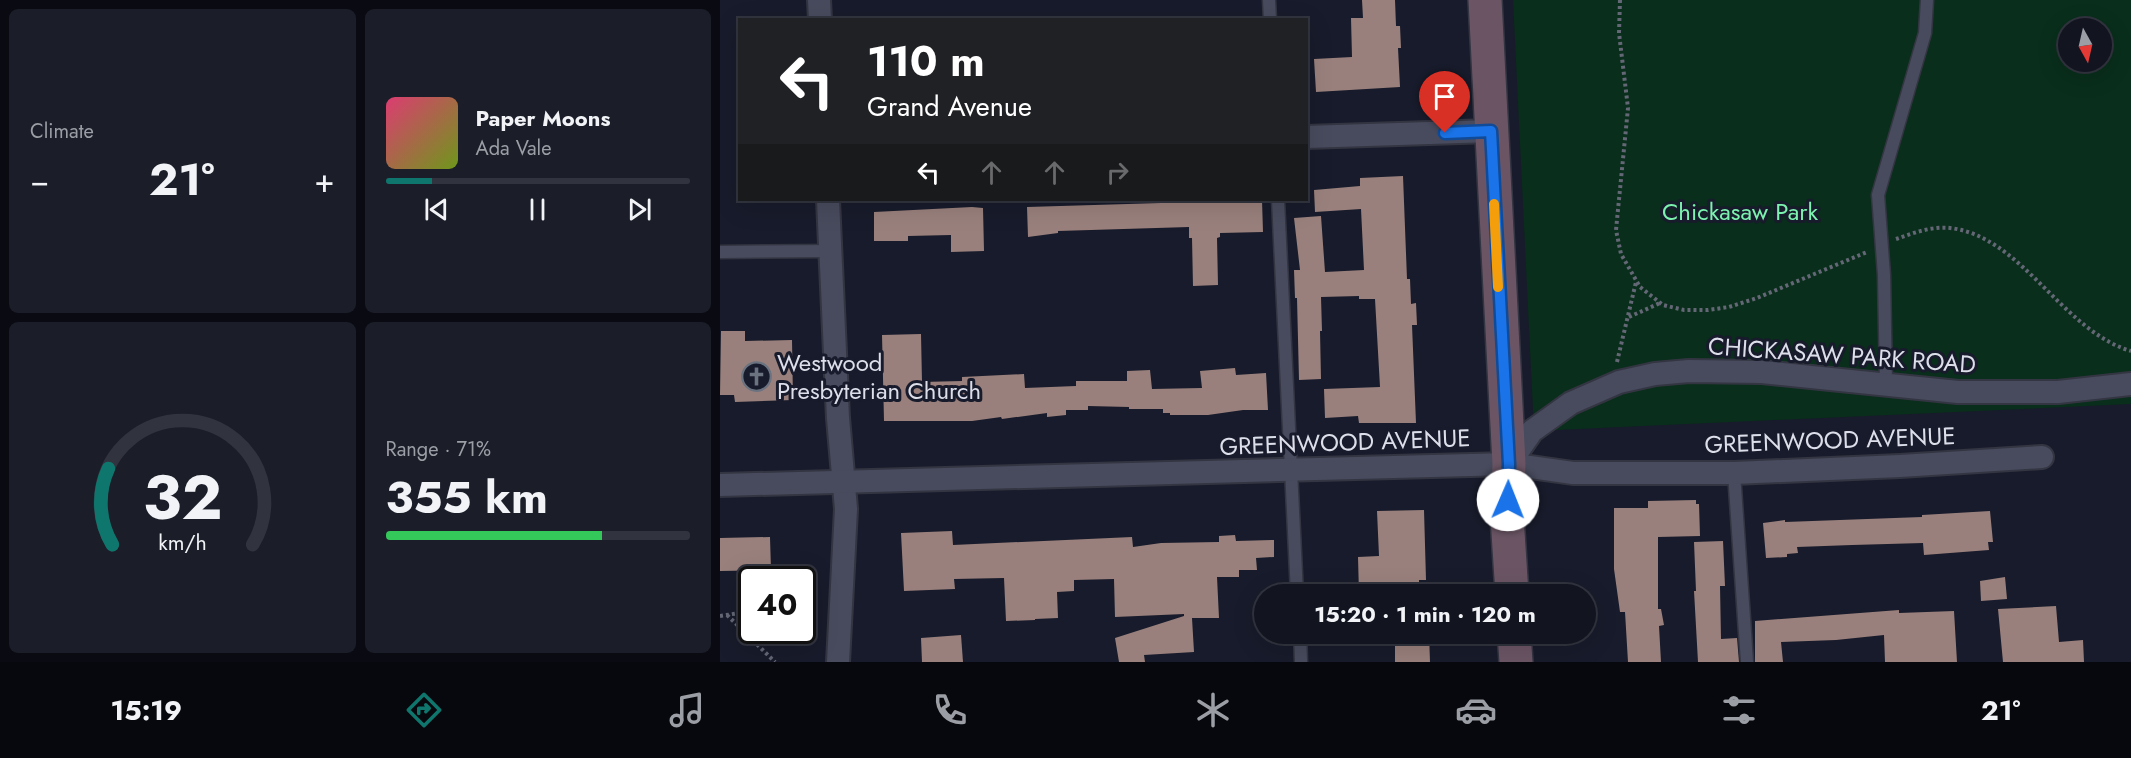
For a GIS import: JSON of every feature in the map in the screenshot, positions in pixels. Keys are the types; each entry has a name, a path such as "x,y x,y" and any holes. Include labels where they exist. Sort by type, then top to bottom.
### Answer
{"street":[{"path":"819,0 820,18"},
{"path":"1485,0 1509,464 1507,517 1511,584"},
{"path":"1308,137 1491,131"},
{"path":"828,201 838,418 846,509 838,662"},
{"name":"CHICKASAW PARK ROAD","path":"1509,464 1532,431 1571,403 1618,382 1655,374 1689,371 1752,372 1958,392 2021,393 2097,389 2131,384"},
{"name":"GREENWOOD AVENUE","path":"720,485 1509,464 1573,473 1734,473 2042,457"},
{"path":"1515,644 1516,662"}],"lane":[{"path":"1269,0 1270,18"},
{"path":"1886,386 1882,245 1878,195 1925,33 1927,0"},
{"path":"1278,201 1296,584"},
{"path":"720,252 831,251"},
{"path":"1734,473 1747,662"},
{"path":"1300,644 1301,662"}],"path":[{"path":"1620,0 1619,33 1628,108 1616,230 1621,254 1636,281 1660,303 1684,310 1729,307 1757,298 1912,233 1932,228 1949,228 1966,231 1984,239 2012,258 2073,316 2103,339 2117,347 2131,351"},
{"path":"1618,382 1616,371 1618,352 1629,317 1636,281"},
{"path":"1629,317 1660,303"},
{"path":"720,616 738,613"},
{"path":"727,615 775,662"}],"green space":[{"name":"Chickasaw Park","path":"1513,0 2131,0 2131,404 1534,431"}],"building":[{"path":"1362,0 1395,0 1396,26 1400,26 1401,48 1398,48 1400,87 1316,92 1314,59 1352,57 1351,18 1363,18"},
{"path":"1403,176 1407,279 1410,279 1411,304 1416,303 1417,325 1412,325 1416,423 1359,423 1358,416 1325,418 1324,389 1380,387 1375,299 1359,299 1359,296 1321,297 1321,379 1299,380 1294,270 1300,270 1294,218 1321,216 1325,272 1364,270 1361,209 1315,212 1314,190 1360,186 1360,178"},
{"path":"1262,201 1263,232 1220,233 1220,237 1217,238 1218,285 1193,286 1192,238 1189,238 1189,227 1058,231 1058,233 1028,237 1027,207"},
{"path":"983,208 984,251 951,252 951,235 908,236 908,241 874,241 874,212"},
{"name":"Westwood Presbyterian Church","path":"721,331 745,331 745,341 792,340 793,400 735,402 734,395 720,395"},
{"path":"921,334 922,382 962,381 962,377 1024,374 1025,388 1076,386 1076,381 1127,381 1127,371 1150,370 1152,389 1202,388 1200,371 1235,368 1236,375 1266,373 1268,410 1243,410 1208,415 1170,415 1170,413 1163,413 1163,409 1088,406 1088,410 1066,410 1066,415 1047,417 1047,413 972,421 884,421 882,335"},
{"path":"1696,500 1696,504 1699,504 1700,536 1658,537 1658,609 1661,609 1664,625 1659,626 1661,662 1628,662 1625,612 1620,612 1614,569 1614,508 1648,508 1648,501"},
{"path":"1424,510 1426,580 1419,580 1419,584 1359,584 1358,557 1379,556 1377,511"},
{"path":"1990,511 1993,542 1988,542 1989,550 1924,555 1923,543 1852,545 1797,547 1798,553 1787,554 1787,557 1766,558 1763,523 1785,520 1785,522 1922,517 1922,515"},
{"path":"952,531 953,545 1132,537 1133,547 1161,543 1219,542 1219,536 1235,535 1236,541 1274,540 1274,557 1256,558 1257,570 1239,570 1239,577 1217,577 1219,618 1192,618 1194,652 1144,655 1145,662 1119,662 1115,638 1184,616 1184,614 1115,617 1114,579 1074,580 1074,591 1057,592 1058,618 1035,620 1006,621 1004,578 954,579 955,589 904,591 901,533"},
{"path":"770,537 771,566 738,566 738,571 720,571 720,538"},
{"path":"1723,541 1725,586 1720,586 1721,639 1737,638 1739,662 1698,662 1694,542"},
{"path":"2005,577 2007,599 1981,601 1980,581"},
{"path":"2056,606 2059,642 2083,640 2084,662 2003,662 1998,609"},
{"path":"1899,610 1899,613 1954,611 1957,662 1885,662 1884,635 1781,642 1783,662 1755,662 1755,621"},
{"path":"961,635 963,662 922,662 921,638"},
{"path":"1395,644 1429,644 1430,662 1395,662"}],"slow traffic":[{"path":"1494,204 1498,287"}],"place":[{"name":"Westwood Presbyterian Church","path":"756,376"}],"route":[{"path":"1445,133 1491,131 1509,464 1508,500"}]}
